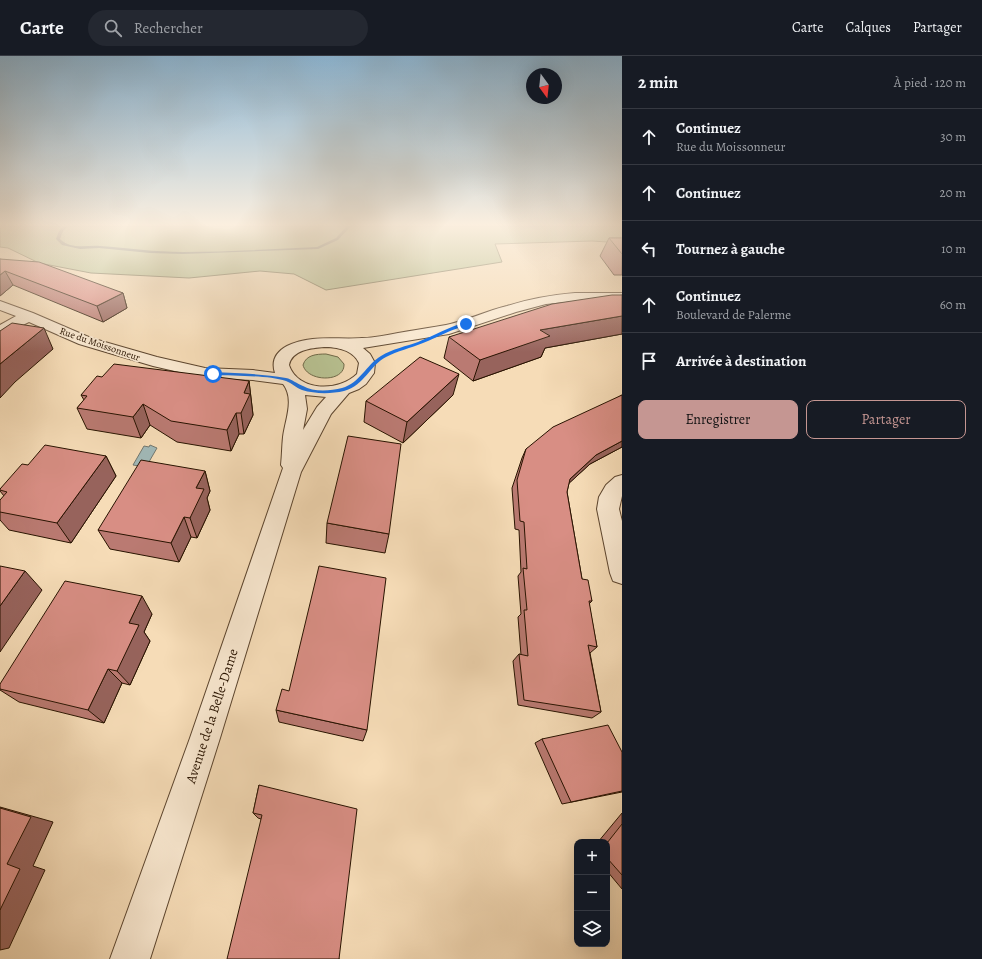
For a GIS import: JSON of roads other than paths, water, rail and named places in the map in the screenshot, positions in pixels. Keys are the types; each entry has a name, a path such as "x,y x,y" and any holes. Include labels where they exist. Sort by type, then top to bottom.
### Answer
{"street":[{"path":"449,329 382,357 355,385 343,389 330,392 303,388 290,381 282,372 281,365 283,358 290,351 297,347 316,342 340,343 378,341 449,329 538,302 575,297 622,297"},
{"name":"Rue du Moissonneur","path":"0,305 85,341 136,357 213,374 253,375 290,381"},
{"path":"0,331 28,316"},
{"path":"340,343 361,354 366,361 367,370 363,378"},
{"name":"Rue du Moissonneur","path":"174,366 253,364 275,359 290,351"},
{"name":"Avenue de la Belle-Dame","path":"290,381 296,394 298,409 293,434 291,472"},
{"name":"Avenue de la Belle-Dame","path":"130,959 208,730 291,472 324,411 343,389"},
{"path":"622,482 612,492 608,500 608,509 622,573"}],"water":[{"path":"150,445 157,448 146,467 133,465 144,446 149,447"}]}
